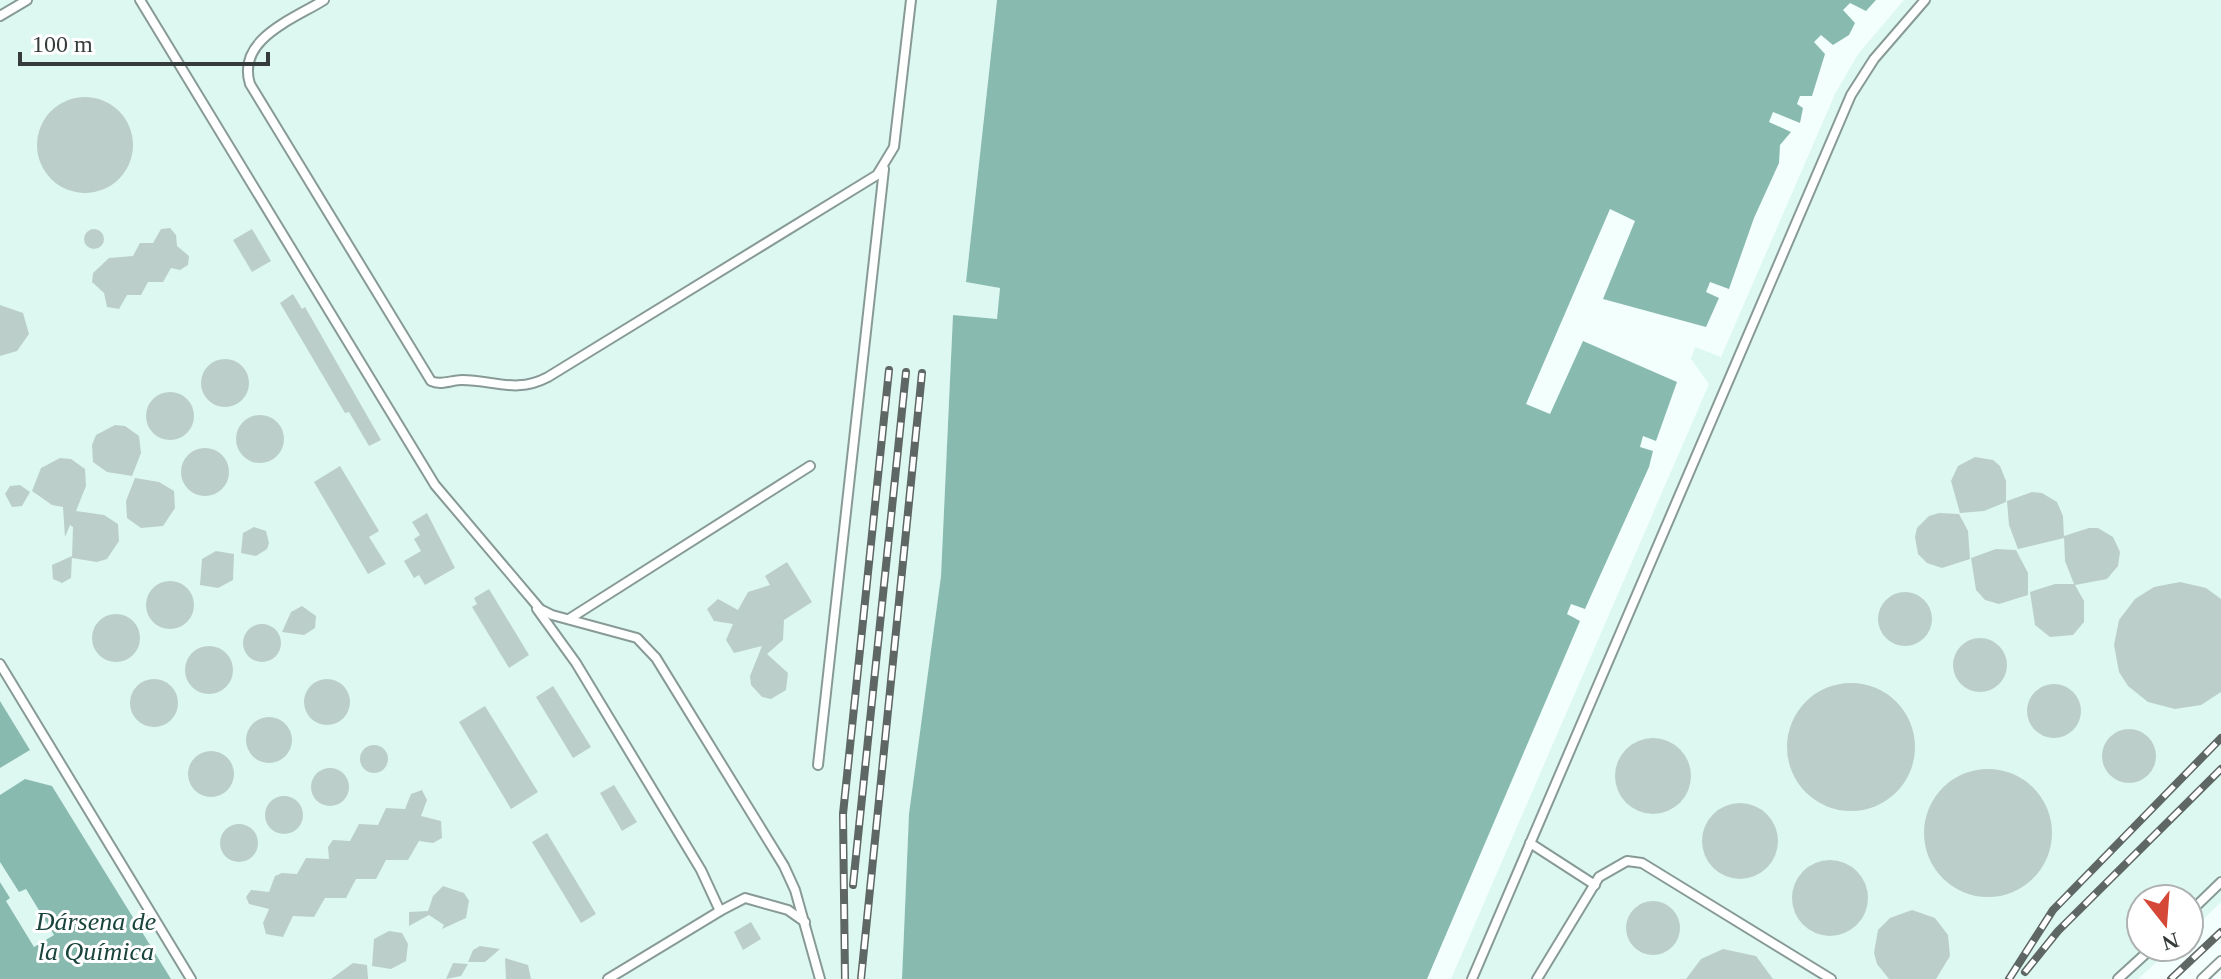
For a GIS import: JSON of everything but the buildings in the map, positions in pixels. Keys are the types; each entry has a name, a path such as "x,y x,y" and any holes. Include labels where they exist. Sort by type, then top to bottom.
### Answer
{"lane":[{"path":"0,16 27,0"},
{"path":"140,0 435,485 530,599 576,663 701,870 720,911"},
{"path":"324,0 257,44 247,63 248,77 434,383 467,380 515,388 537,383 859,187 884,168"},
{"path":"818,765 884,168 898,128 911,0"},
{"path":"1472,979 1851,95 1874,59 1925,0"},
{"path":"569,619 810,466"},
{"path":"530,599 552,615 625,634 649,649 784,866 805,922 820,979"},
{"path":"0,664 191,979"},
{"path":"1530,843 1595,885"},
{"path":"1537,979 1595,885 1615,865 1627,861 1642,863 1831,979"},
{"path":"2205,898 2221,882"},
{"path":"608,979 745,898 788,910 805,922"},
{"path":"2202,979 2221,961"},
{"path":"2118,979 2136,963"}],"shaded area":[{"path":"0,0 997,0 966,282 1000,288 997,319 953,315 941,576 909,814 902,979 171,979 52,786 25,779 0,795 0,768 30,750 0,701"},
{"path":"1904,0 2221,0 2221,902 2205,918 2205,883 2125,883 2125,963 2156,963 2138,979 1451,979 1709,384 1691,359 1695,347 1721,357 1835,94 1858,54"},
{"path":"0,862 19,892 25,888 54,935 34,947 6,901 10,898 0,882"}],"water":[{"path":"997,0 1876,0 1866,11 1850,3 1843,10 1855,23 1849,35 1833,45 1821,35 1814,42 1825,54 1812,96 1800,96 1797,104 1803,108 1800,123 1773,112 1769,122 1791,132 1780,145 1779,163 1754,218 1729,289 1710,282 1706,292 1719,298 1706,327 1603,299 1635,221 1610,209 1526,404 1550,414 1583,341 1677,382 1656,441 1643,436 1640,447 1653,451 1649,467 1585,609 1571,604 1567,614 1580,621 1427,979 902,979 909,814 941,576 953,315 997,319 1000,288 966,282"},
{"path":"0,701 30,750 0,768"},
{"name":"Dársena de la Química","path":"25,779 52,786 171,979 0,979 0,882 10,898 6,901 34,947 54,935 26,889 19,892 0,862 0,795"}],"railway":[{"path":"845,979 843,814 889,370"},
{"path":"853,885 906,372"},
{"path":"861,979 922,373"},
{"path":"2009,979 2053,910 2221,738"},
{"path":"2025,972 2058,931 2221,769"},
{"path":"2171,979 2221,932"}]}
